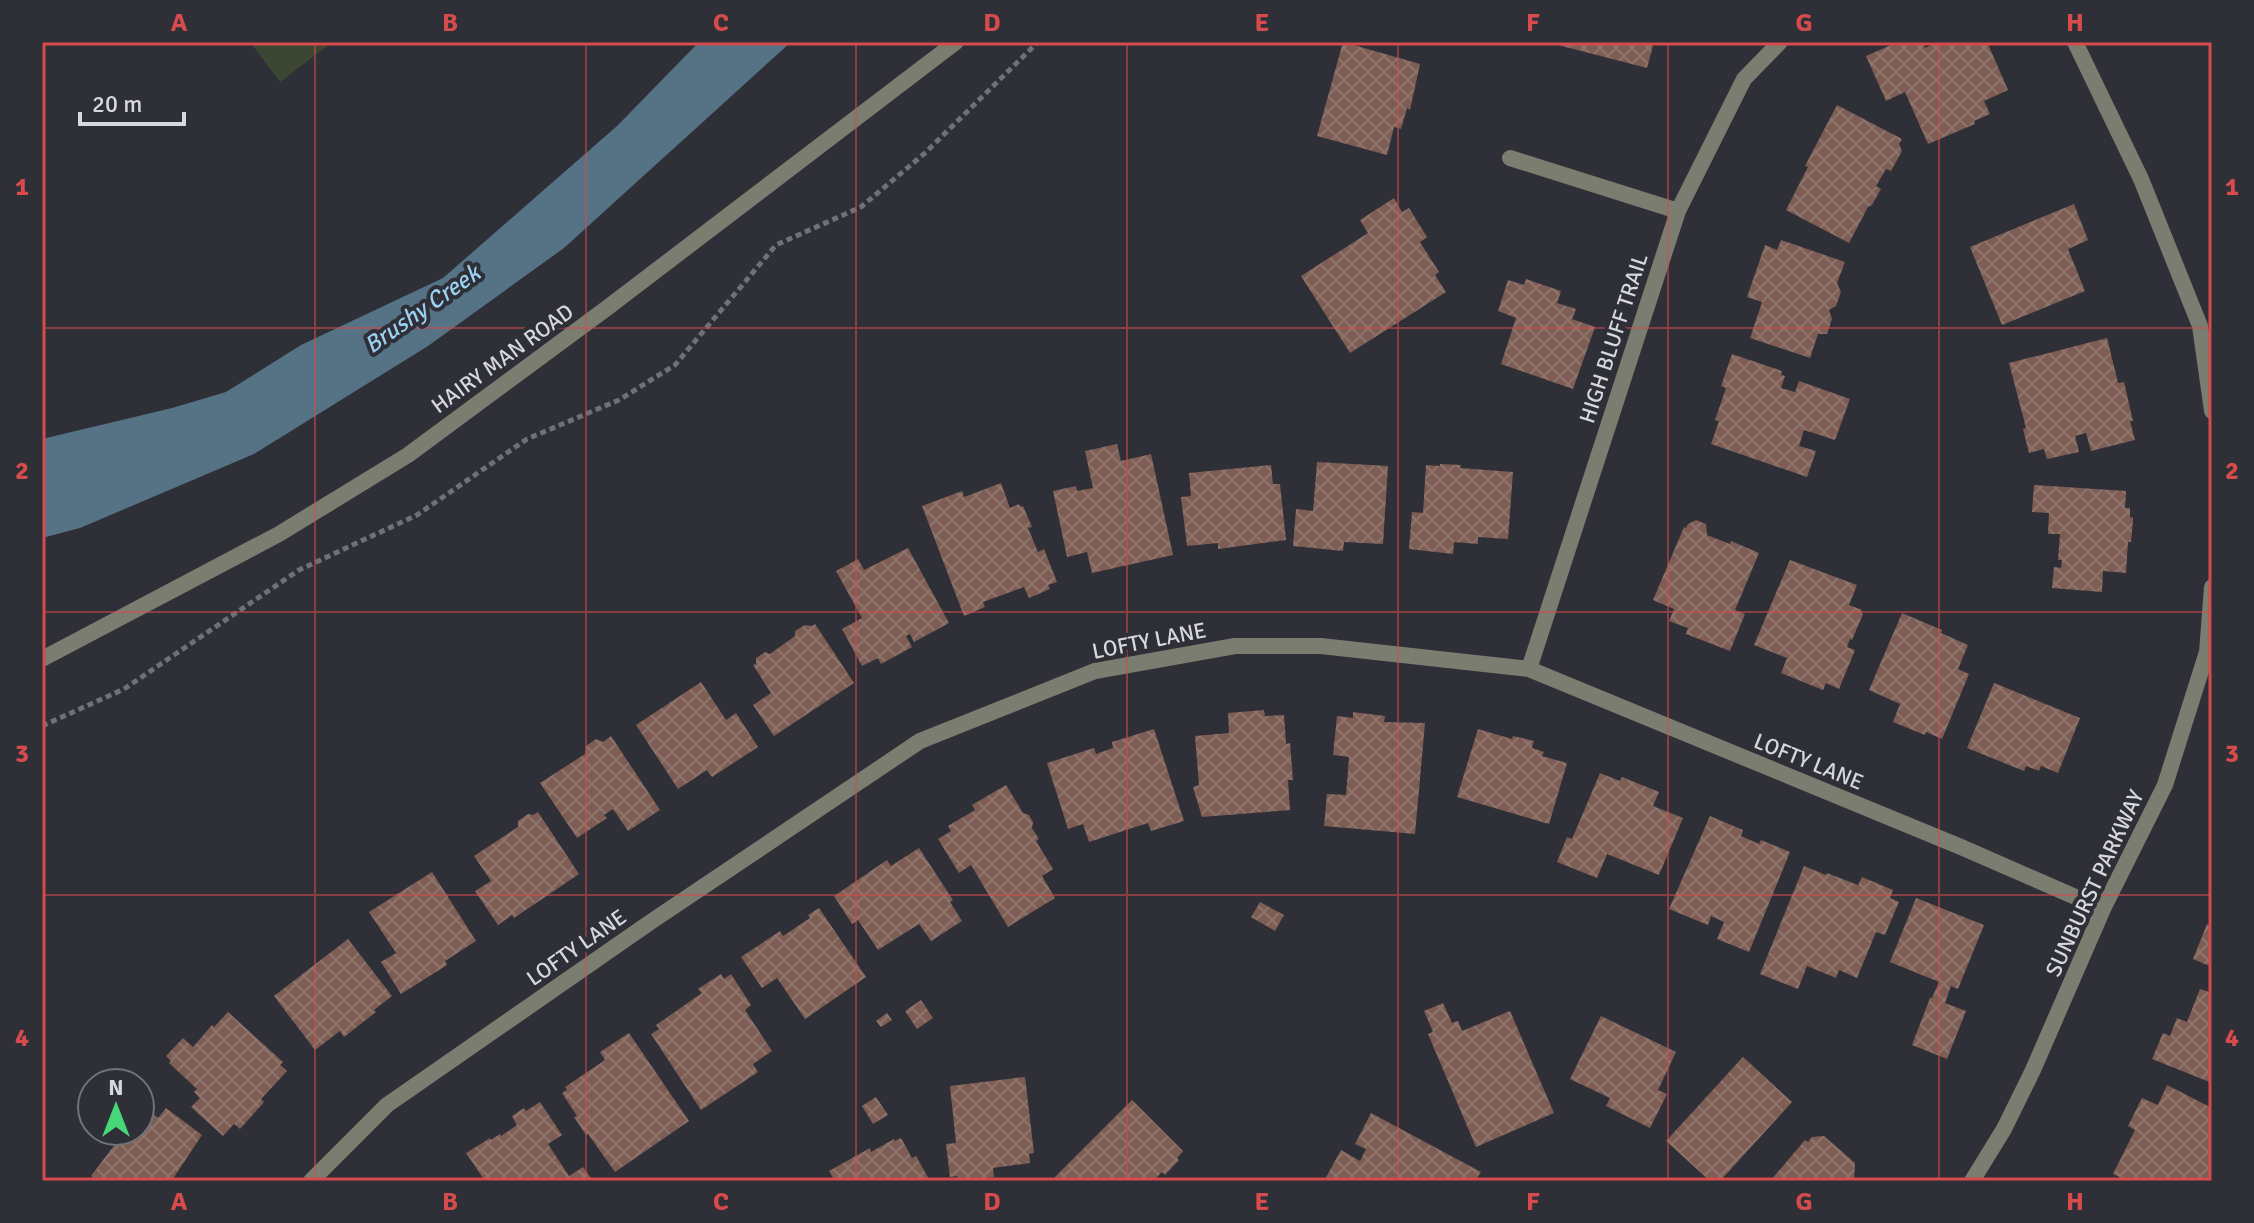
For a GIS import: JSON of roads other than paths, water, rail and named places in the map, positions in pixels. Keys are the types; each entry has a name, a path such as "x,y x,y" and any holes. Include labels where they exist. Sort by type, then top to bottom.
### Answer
{"street":[{"name":"HAIRY MAN ROAD","path":"42,659 279,534 408,455 956,42"},
{"name":"HIGH BLUFF TRAIL","path":"1529,669 1678,211 1744,79 1780,42"},
{"path":"2075,42 2141,179 2200,326 2212,411"},
{"path":"1510,158 1678,211"},
{"name":"SUNBURST PARKWAY","path":"1972,1181 2004,1129 2033,1070 2103,909 2165,785 2207,652 2212,587"},
{"name":"LOFTY LANE","path":"311,1181 387,1105 652,921 920,741 1095,671 1235,646 1321,646 1529,669 1961,847 2103,909"}],"water":[{"name":"Brushy Creek","path":"699,42 791,42 564,248 428,346 254,454 80,528 42,538 42,439 226,392 301,345 443,278 617,126"}]}
